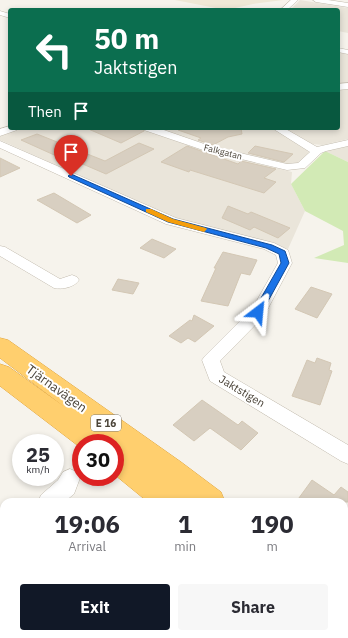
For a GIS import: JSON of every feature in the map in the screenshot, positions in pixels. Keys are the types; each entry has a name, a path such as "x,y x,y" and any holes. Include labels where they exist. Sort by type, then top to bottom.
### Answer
{"highway":[{"name":"Tjärnavägen","path":"0,346 171,471 205,498"},
{"name":"Tjärnavägen","path":"0,373 82,434"},
{"path":"124,465 166,498"}],"street":[{"path":"285,8 295,0"},
{"path":"316,0 348,5"},
{"name":"Falkgatan","path":"154,130 208,148 287,168 301,166 317,151"},
{"path":"280,130 317,151 323,148 348,143"},
{"name":"Jaktstigen","path":"0,144 171,221 269,246 282,253 285,263 258,312 211,360 216,376 348,455"},
{"path":"0,250 59,284 72,280"},
{"path":"54,498 66,487 70,478"}],"shaded area":[{"path":"175,0 283,0 235,8 216,8"},
{"path":"300,0 348,8 348,33 340,31 340,8 292,8"},
{"path":"340,52 348,54 348,84 340,85"},
{"path":"340,89 348,89 348,139 323,145 312,144 288,130 340,130"},
{"path":"12,130 145,130 202,150 292,172 291,184 305,211 288,249 174,218 0,140 0,135"},
{"path":"160,130 275,130 306,148 309,153 298,164 286,165 203,144"},
{"path":"348,146 348,162 325,151"}],"green space":[{"path":"325,151 348,162 348,263 314,258 344,245 343,231 305,211 291,184"}],"building":[{"path":"91,130 144,131 121,143"},
{"path":"178,130 241,130 242,134 228,137 213,145 198,140 201,138"},
{"path":"37,134 105,161 139,143 154,149 106,174 64,156 62,158 52,154 21,140"},
{"path":"187,146 238,164 241,161 276,169 264,178 276,182 264,193 190,170 189,172 161,162"},
{"path":"255,146 293,154 284,162 248,153"},
{"path":"0,158 20,168 0,177"},
{"path":"54,193 91,215 77,223 37,200"},
{"path":"228,206 248,214 251,212 290,228 278,238 254,227 250,230 222,218"},
{"path":"152,239 176,249 164,258 140,248"},
{"path":"223,252 257,260 250,275 241,273 228,306 201,301 216,268 214,268"},
{"path":"118,279 139,283 133,294 112,290"},
{"path":"311,287 332,294 317,318 295,309"},
{"path":"194,315 214,326 195,342 188,338 181,343 169,336 190,320 192,321"},
{"path":"317,358 331,363 329,370 332,371 320,405 292,396 307,360 315,363"},
{"path":"202,400 238,425 242,421 258,433 241,450 210,428 194,441 173,425"},
{"path":"312,480 334,495 341,487 348,492 348,498 299,498"}],"slow traffic":[{"path":"149,211 171,221 204,229"}],"route":[{"path":"71,176 171,221 269,246 282,253 285,263 258,312"}]}
